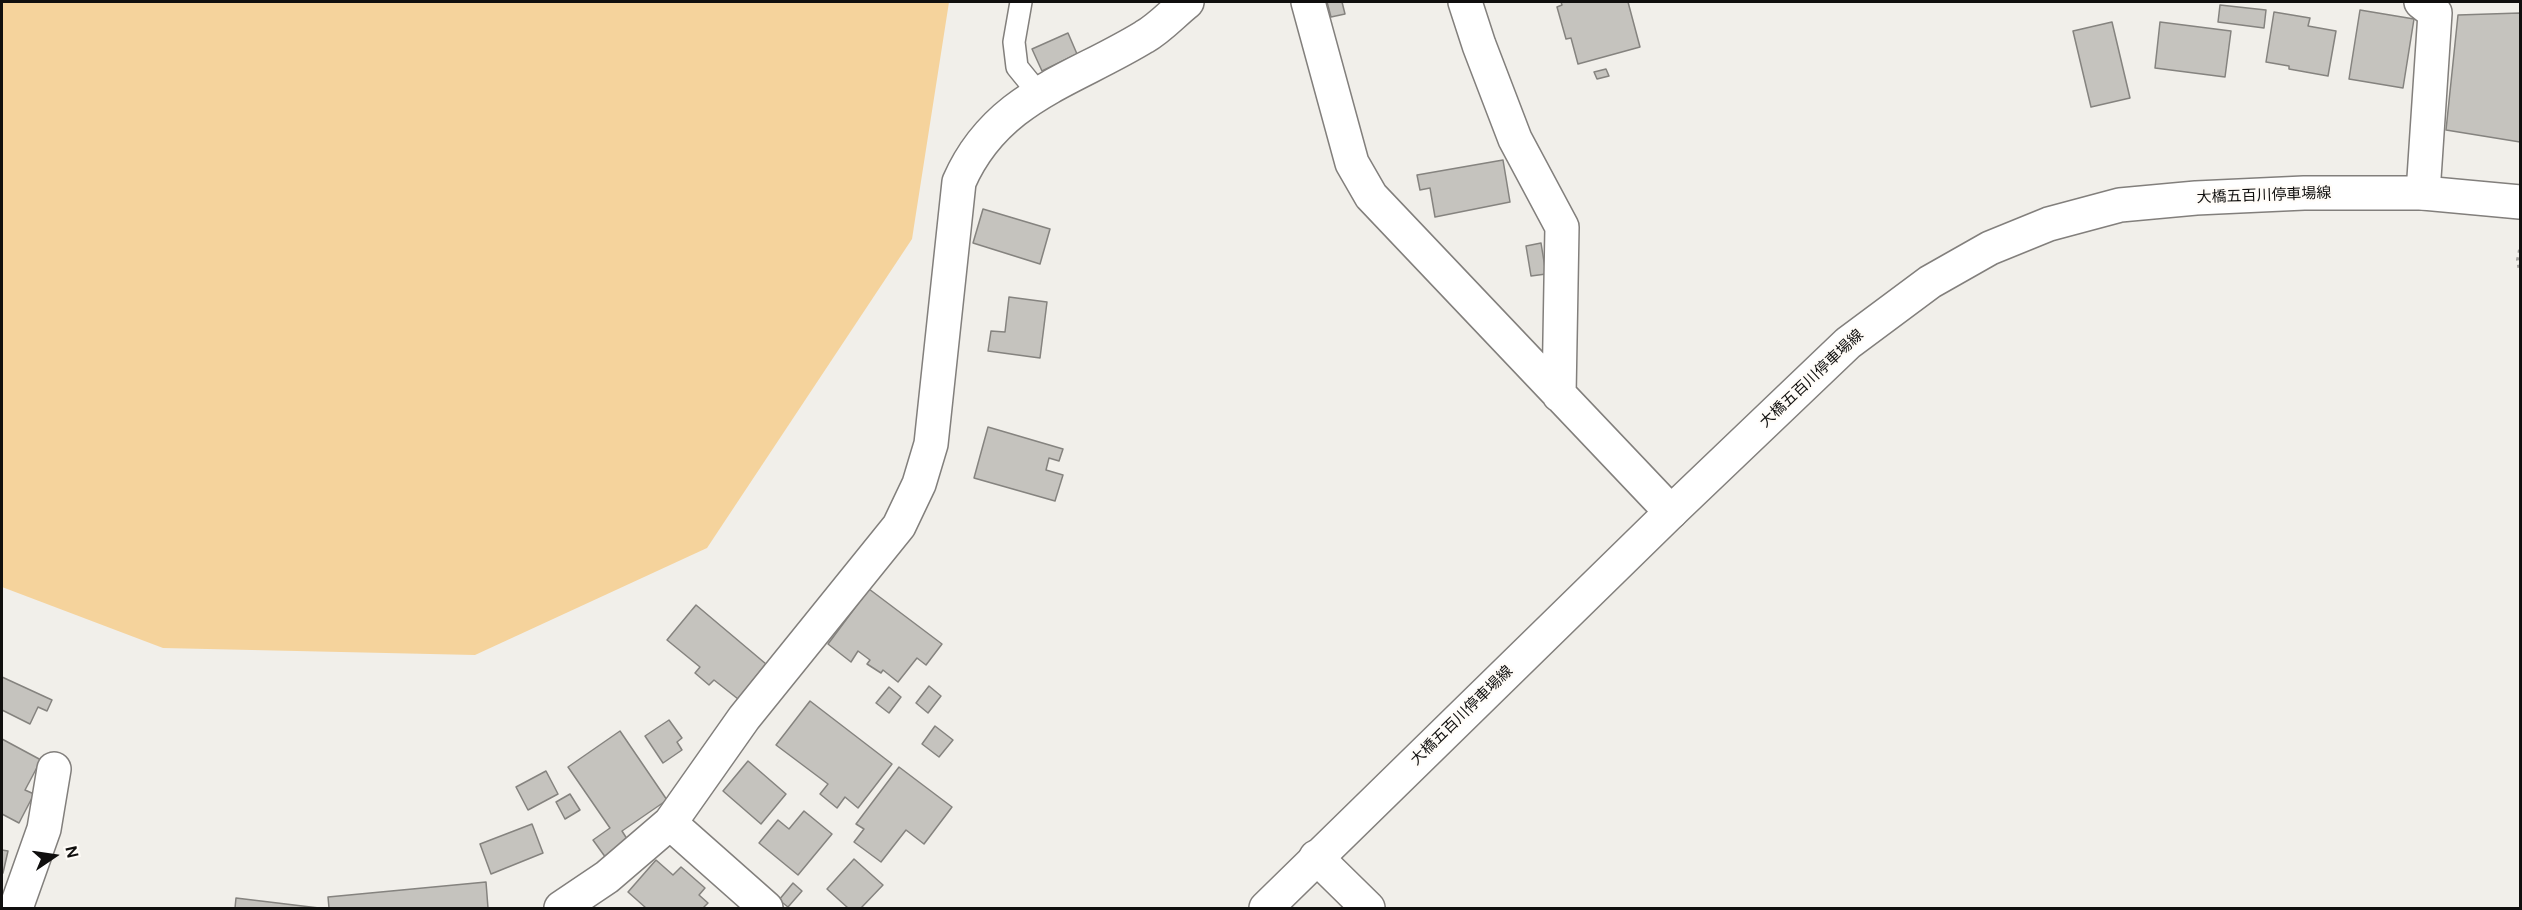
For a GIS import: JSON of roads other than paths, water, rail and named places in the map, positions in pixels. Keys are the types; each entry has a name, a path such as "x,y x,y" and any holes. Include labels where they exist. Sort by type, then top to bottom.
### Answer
{"street":[{"path":"561,909 607,877 670,823 744,718 899,526 919,484 931,444 959,182 978,146 1007,115 1038,94 1146,36 1187,2"},
{"path":"1308,2 1352,163 1371,196 1671,512"},
{"path":"1465,2 1515,139 1562,227 1559,395"},
{"path":"2421,2 2435,13 2423,193"},
{"name":"大橋五百川停車場線","path":"1266,909 1316,857 1848,343 1930,282 2000,244 2049,224 2120,206 2196,198 2304,193 2423,193 2520,202"},
{"path":"16,909 44,829 54,769"},
{"path":"670,823 766,909"},
{"path":"1316,857 1368,909"}],"lane":[{"path":"1021,2 1014,42 1017,67 1038,94"}]}
